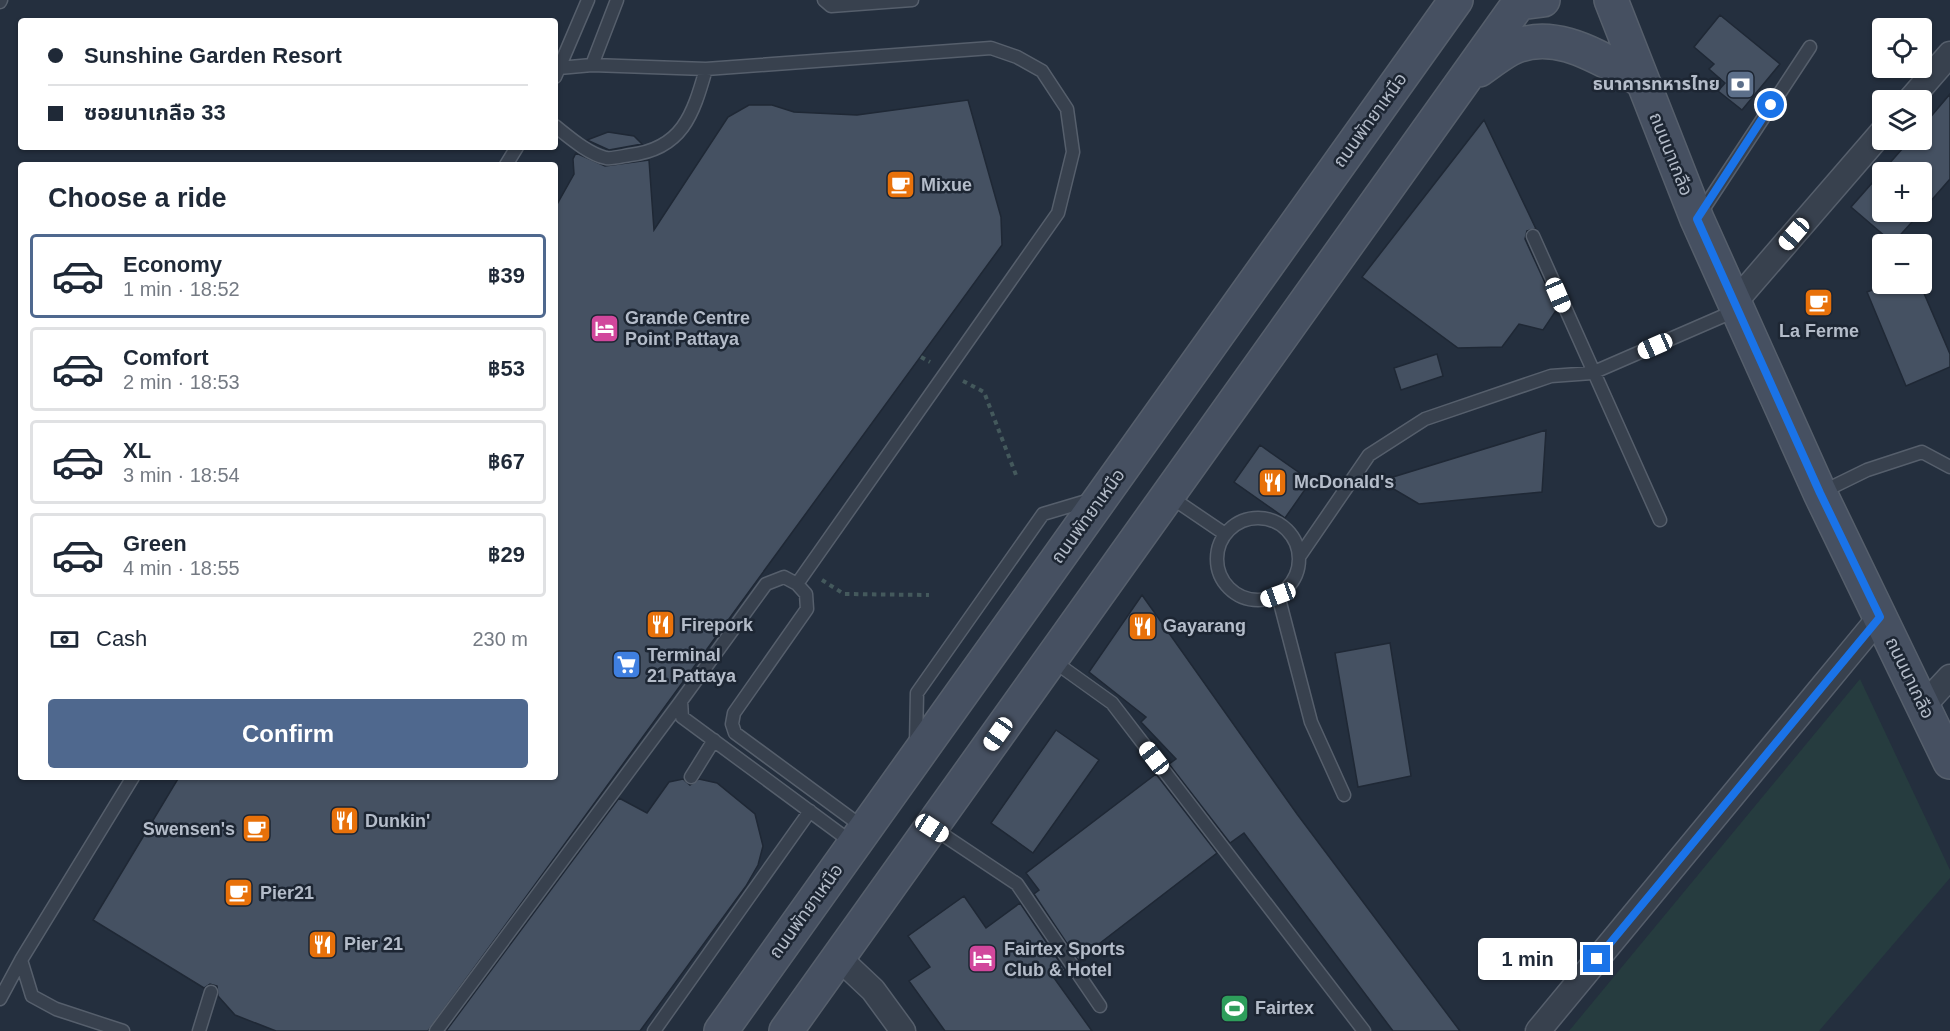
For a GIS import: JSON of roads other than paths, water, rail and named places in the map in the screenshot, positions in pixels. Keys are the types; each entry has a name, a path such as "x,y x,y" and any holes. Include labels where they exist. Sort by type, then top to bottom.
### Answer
{"main road":[{"name":"ถนนพัทยาเหนือ","path":"721,1031 1456,0"},
{"name":"ถนนนาเกลือ","path":"1611,0 1697,219 1820,493 1950,762"},
{"path":"786,1031 1466,78 1531,1"},
{"path":"1466,78 1512,48 1539,41 1575,45 1641,80"}],"street":[{"path":"1919,90 1950,54"},
{"path":"1737,306 1872,144"},
{"path":"1538,1031 1880,617"},
{"path":"1924,705 1950,677"},
{"path":"838,958 873,990 903,1031"}],"lane":[{"path":"558,70 588,0"},
{"path":"592,65 617,0"},
{"path":"824,0 831,6 912,0"},
{"path":"1697,219 1810,47"},
{"path":"558,72 592,65 706,69 949,54 991,48 1017,57 1042,71 1067,110 1073,152 1058,213 797,584"},
{"path":"558,128 576,142 606,158 658,150 672,142 684,126 706,69"},
{"path":"1533,236 1592,373 1660,520"},
{"path":"1299,557 1292,534 1282,525 1269,519 1255,517 1241,521 1225,534 1216,552 1217,566 1228,589 1252,601 1278,595 1289,587 1296,576 1299,557 1369,455 1386,443 1425,419 1466,404 1551,376 1592,373 1737,306"},
{"path":"1820,493 1867,470 1922,452 1950,467"},
{"path":"1168,495 1225,534"},
{"path":"436,1031 766,584 783,577 797,584 806,594 807,609 734,713 732,724 735,733 860,836"},
{"path":"1278,595 1311,722 1344,795"},
{"path":"1051,659 1112,703 1364,1031"},
{"path":"681,701 682,717 810,811 860,836"},
{"path":"691,777 714,740"},
{"path":"0,999 21,960 131,780"},
{"path":"654,1031 810,811"},
{"path":"932,828 1017,884 1100,1006"},
{"path":"21,960 32,996 56,1009 123,1031"},
{"path":"199,1031 211,992"}],"place":[{"name":"ธนาคารทหารไทย","path":"1741,84"},
{"name":"Mixue","path":"900,185"},
{"name":"La Ferme","path":"1819,302"},
{"name":"Grande Centre Point Pattaya","path":"604,328"},
{"name":"McDonald's","path":"1273,482"},
{"name":"Firepork","path":"660,625"},
{"name":"Gayarang","path":"1142,626"},
{"name":"Terminal 21 Pattaya","path":"626,665"},
{"name":"Dunkin'","path":"344,821"},
{"name":"Swensen's","path":"256,829"},
{"name":"Pier21","path":"239,893"},
{"name":"Pier 21","path":"323,944"},
{"name":"Fairtex Sports Club & Hotel","path":"983,959"},
{"name":"Fairtex","path":"1234,1008"}]}
